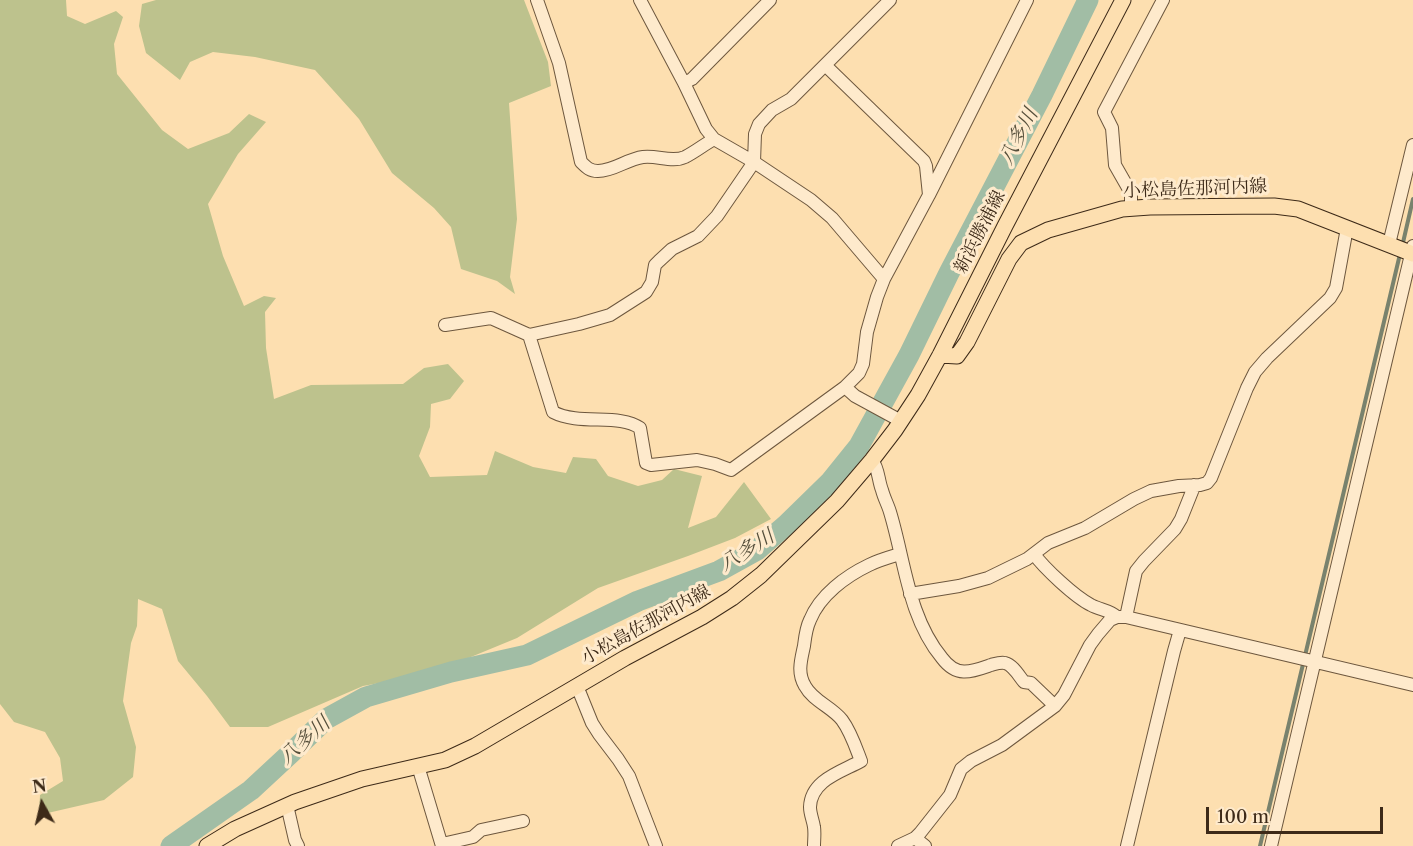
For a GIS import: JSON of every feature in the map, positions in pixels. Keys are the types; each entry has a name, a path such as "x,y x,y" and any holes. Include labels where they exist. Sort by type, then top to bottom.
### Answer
{"main road":[{"name":"新浜勝浦線","path":"940,355 1123,0"},
{"name":"小松島佐那河内線","path":"207,846 287,805 362,780 445,760 475,746 732,598 760,575 828,509 872,460 940,355 957,356 961,352 1009,259 1021,243 1048,230 1122,209 1274,206 1298,209 1405,249"}],"street":[{"path":"537,0 559,63 582,162 589,170 609,170 635,158 647,156 675,159 685,157 714,139"},
{"path":"640,0 706,129 714,139 754,162 811,200 832,218 884,279"},
{"path":"684,83 692,79 770,0"},
{"path":"445,325 491,318 529,335 610,315 646,292 652,282 658,261 672,249 705,230 754,162 755,134 759,123 772,110 791,99 890,0"},
{"path":"529,335 553,412 576,419 633,423 640,428 646,463 651,465 697,460 730,470 845,387 859,373 863,364 867,332 884,279 1027,0"},
{"path":"1131,208 1131,193 1115,165 1112,128 1104,112 1163,0"},
{"path":"825,64 924,161 929,195"},
{"path":"1271,846 1308,660 1405,249 1413,145"},
{"path":"910,594 959,586 988,578 1017,564 1048,543 1086,528 1151,491 1207,483 1255,372 1330,298 1336,288 1347,228"},
{"path":"845,387 855,396 897,419"},
{"path":"872,460 877,467 880,485 890,512 916,615 942,658 952,668 961,672 972,672 997,663 1005,663 1012,667 1024,682 1030,683 1055,706"},
{"path":"1121,617 1137,571 1175,529 1194,485"},
{"path":"814,846 814,828 810,810 811,799 817,788 826,779 861,761 841,718 805,688 801,678 799,666 809,621 818,604 850,575 871,563 900,554"},
{"path":"1034,554 1075,594 1090,605 1121,617 1413,685"},
{"path":"898,846 920,842 950,795 962,769 971,761 1002,745 1055,706 1064,695 1090,645 1110,620 1121,617"},
{"path":"1127,846 1180,630"},
{"path":"577,686 598,734 629,776 656,846"},
{"path":"418,766 442,845 473,837 482,830 523,820"},
{"path":"287,805 298,846"}],"green space":[{"path":"0,0 66,0 67,16 85,24 116,11 123,17 114,44 117,74 162,130 188,149 229,133 249,114 266,122 238,154 208,204 223,256 244,306 264,296 276,298 265,312 266,348 274,399 311,385 403,384 424,368 448,364 464,381 450,399 431,404 430,427 419,456 430,477 487,475 495,451 533,467 566,473 573,457 596,459 608,476 638,486 662,480 674,469 702,476 688,528 716,517 744,482 771,519 735,538 598,588 517,638 432,673 363,686 268,727 230,727 178,661 162,609 138,599 137,626 131,643 123,701 136,747 133,777 104,800 39,815 40,795 63,781 60,758 45,732 14,722 0,704"},
{"path":"156,0 524,0 548,62 551,86 509,103 517,219 510,277 515,294 497,281 461,269 451,227 434,208 392,173 359,119 315,70 255,57 213,52 190,62 180,80 146,53 139,26 142,4"}],"waterway":[{"name":"八多川","path":"171,846 251,790 326,719 366,697 451,672 527,655 638,601 719,571 757,550 786,525 830,482 859,446 909,355 1088,0"},
{"path":"1402,247 1413,199"},
{"path":"1260,846 1400,254"}]}
